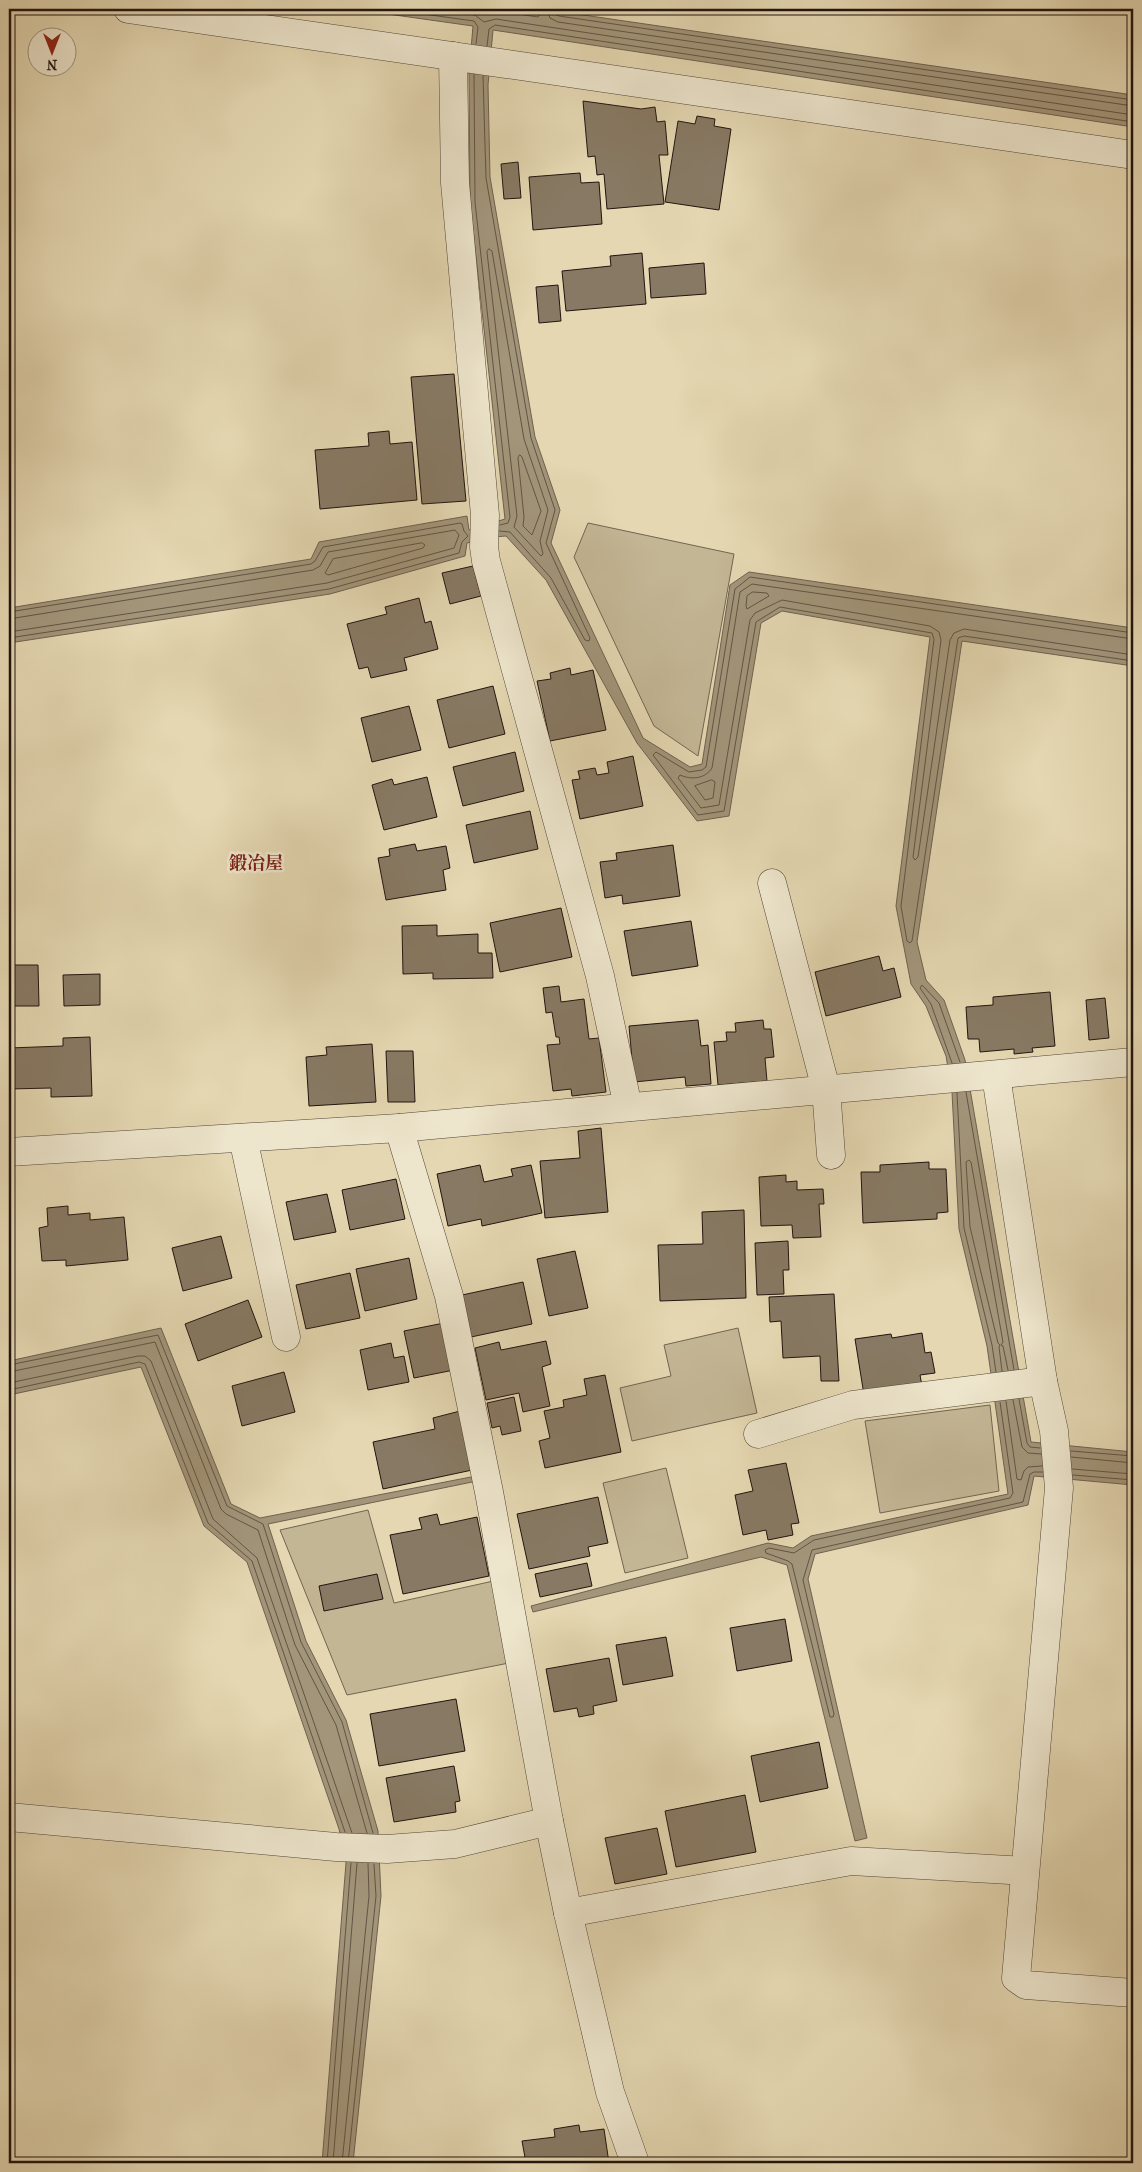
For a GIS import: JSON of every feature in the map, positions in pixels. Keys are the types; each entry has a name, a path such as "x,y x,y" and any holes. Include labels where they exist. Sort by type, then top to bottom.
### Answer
{"street":[{"path":"128,9 453,56 496,64 1133,155"},
{"path":"453,56 455,183 484,515 484,547 488,570 600,976 628,1107"},
{"path":"772,883 826,1089 831,1155"},
{"path":"9,1152 399,1128 1133,1062"},
{"path":"986,1076 1036,1382 1054,1431 1059,1488 1016,1978 1026,1984 1133,1993"},
{"path":"399,1128 449,1296 490,1492 549,1821 568,1913 610,2092 635,2163"},
{"path":"243,1138 286,1337"},
{"path":"758,1434 853,1405 1036,1382"},
{"path":"9,1817 336,1847 387,1849 455,1844 549,1821"},
{"path":"568,1913 851,1861 1025,1871"}],"shaded area":[{"path":"588,523 734,554 698,756 654,726 574,557"},
{"path":"738,1328 757,1413 632,1441 620,1388 671,1376 664,1345"},
{"path":"990,1405 999,1491 880,1513 865,1421"},
{"path":"666,1468 688,1558 625,1573 603,1483"},
{"path":"368,1510 394,1603 498,1580 509,1663 347,1695 280,1530"}],"water":[{"path":"352,9 542,9 1133,95 1133,127 493,30 488,85 490,177 535,437 560,510 551,543 643,738 690,767 702,764 730,585 749,572 1133,628 1133,666 962,641 917,942 926,980 944,1000 965,1060 1031,1442 1133,1452 1133,1485 1034,1476 1028,1505 815,1554 808,1579 867,1838 855,1841 787,1565 761,1557 533,1612 531,1606 768,1543 793,1548 811,1536 1008,1494 987,1346 959,1229 952,1092 946,1056 926,1006 911,984 896,906 930,637 782,611 761,623 729,816 697,821 637,743 546,580 506,536 467,543 465,556 330,594 9,643 9,608 311,559 319,542 467,516 469,530 505,519 470,202 469,73 473,26"},
{"path":"161,1328 231,1504 260,1518 476,1476 477,1481 268,1524 306,1641 346,1720 378,1831 381,1896 353,2163 322,2163 346,1863 339,1829 247,1562 204,1526 141,1367 9,1395 9,1361"}],"building":[{"path":"583,101 641,109 655,107 657,122 665,121 668,155 659,155 664,204 607,209 604,174 597,175 595,156 588,157"},
{"path":"697,116 715,119 714,126 731,129 719,210 665,202 678,121 695,124"},
{"path":"518,162 521,198 504,199 501,164"},
{"path":"580,173 581,183 599,182 602,224 533,230 529,177"},
{"path":"642,253 646,304 566,311 562,271 611,266 610,256"},
{"path":"704,263 706,294 651,298 649,268"},
{"path":"558,285 561,321 539,323 536,287"},
{"path":"454,374 466,501 422,504 411,377"},
{"path":"389,431 390,444 412,442 417,500 320,509 315,450 369,446 368,433"},
{"path":"473,566 481,596 450,604 442,573"},
{"path":"419,598 425,623 431,621 438,649 404,658 407,670 371,678 368,667 359,669 347,624 387,614 385,607"},
{"path":"570,668 571,675 593,670 606,730 550,741 537,681 551,679 550,673"},
{"path":"493,686 505,734 449,748 437,700"},
{"path":"409,706 421,750 372,762 361,718"},
{"path":"515,752 524,791 463,806 453,767"},
{"path":"633,756 643,806 580,819 572,780 580,779 578,771 595,768 597,775 609,773 607,762"},
{"path":"427,777 437,817 384,830 372,785 392,779 394,785"},
{"path":"530,811 538,849 474,863 466,825"},
{"path":"415,844 417,851 446,846 450,868 443,870 446,890 386,900 378,858 390,856 389,849"},
{"path":"673,845 680,896 623,904 622,895 605,898 600,862 617,860 616,853"},
{"path":"561,908 572,957 500,972 490,923"},
{"path":"691,921 698,966 632,976 624,931"},
{"path":"437,925 437,936 478,934 478,953 492,953 493,978 433,979 433,973 403,974 402,926"},
{"path":"879,956 883,971 894,968 901,997 826,1016 815,972"},
{"path":"9,965 38,965 39,1006 9,1006"},
{"path":"100,974 100,1005 64,1006 63,975"},
{"path":"559,986 561,1002 584,999 589,1039 599,1038 606,1092 572,1096 571,1089 553,1091 547,1045 560,1044 559,1037 556,1037 552,1012 546,1013 543,988"},
{"path":"1050,992 1055,1046 1032,1048 1033,1052 1014,1054 1014,1049 980,1052 979,1039 968,1039 966,1007 993,1005 993,997"},
{"path":"1105,998 1109,1038 1089,1040 1086,1000"},
{"path":"698,1020 701,1046 708,1045 711,1084 686,1086 685,1077 634,1082 629,1026"},
{"path":"763,1020 764,1029 771,1029 774,1057 765,1058 767,1081 718,1085 714,1042 727,1041 726,1032 736,1032 735,1023"},
{"path":"90,1037 92,1096 51,1097 51,1088 9,1089 9,1048 63,1046 63,1038"},
{"path":"372,1044 376,1102 309,1106 306,1057 327,1055 326,1047"},
{"path":"386,1051 413,1051 415,1102 388,1102"},
{"path":"601,1128 608,1212 545,1218 540,1161 580,1158 578,1131"},
{"path":"929,1162 929,1169 946,1169 948,1212 937,1213 937,1219 863,1223 861,1172 880,1172 880,1165"},
{"path":"480,1165 484,1182 513,1176 511,1169 531,1165 542,1213 482,1226 481,1219 448,1226 437,1174"},
{"path":"786,1175 786,1182 797,1181 797,1190 823,1189 824,1204 819,1204 821,1237 793,1238 792,1225 761,1226 759,1177"},
{"path":"396,1179 405,1219 350,1230 342,1190"},
{"path":"327,1194 336,1232 294,1240 286,1202"},
{"path":"68,1206 68,1215 90,1213 90,1220 124,1217 128,1260 66,1266 66,1260 42,1261 39,1228 48,1226 47,1208"},
{"path":"744,1210 746,1298 660,1301 658,1245 703,1244 702,1212"},
{"path":"221,1236 232,1278 183,1291 172,1248"},
{"path":"788,1241 789,1270 783,1270 784,1294 757,1295 755,1243"},
{"path":"575,1251 588,1308 549,1316 537,1259"},
{"path":"409,1258 417,1299 365,1311 356,1269"},
{"path":"350,1273 360,1318 306,1329 296,1285"},
{"path":"523,1282 532,1324 471,1337 462,1295"},
{"path":"834,1294 839,1381 821,1381 820,1356 783,1358 781,1321 770,1322 769,1297"},
{"path":"248,1300 262,1337 198,1361 185,1324"},
{"path":"444,1323 454,1370 414,1378 404,1331"},
{"path":"922,1333 925,1353 931,1352 935,1373 920,1375 922,1386 864,1395 855,1339 891,1334 892,1338"},
{"path":"546,1341 551,1364 542,1367 550,1406 523,1412 519,1393 486,1400 475,1348 499,1342 501,1350"},
{"path":"391,1343 394,1358 404,1356 409,1382 368,1390 360,1350"},
{"path":"284,1372 295,1412 242,1426 232,1386"},
{"path":"605,1375 621,1452 545,1468 539,1441 550,1438 544,1411 564,1407 563,1400 587,1395 584,1379"},
{"path":"514,1397 521,1431 502,1435 500,1426 492,1428 487,1403"},
{"path":"464,1410 477,1469 383,1489 373,1442 435,1429 433,1418"},
{"path":"786,1463 799,1523 791,1524 793,1535 768,1540 766,1530 743,1535 735,1495 753,1491 748,1470"},
{"path":"598,1497 608,1543 588,1547 590,1556 529,1569 517,1514"},
{"path":"437,1514 440,1525 477,1517 489,1576 403,1594 390,1535 422,1529 419,1518"},
{"path":"587,1563 592,1586 540,1597 535,1574"},
{"path":"377,1574 383,1599 324,1611 319,1586"},
{"path":"785,1619 792,1661 737,1671 730,1628"},
{"path":"666,1637 673,1676 623,1685 616,1645"},
{"path":"609,1658 617,1701 593,1706 594,1714 579,1717 577,1708 554,1712 546,1669"},
{"path":"456,1699 465,1751 379,1766 370,1714"},
{"path":"819,1742 828,1788 760,1802 751,1756"},
{"path":"454,1766 460,1801 455,1802 456,1812 394,1822 386,1778"},
{"path":"745,1795 756,1852 676,1867 665,1811"},
{"path":"657,1828 667,1874 615,1884 605,1838"},
{"path":"579,2125 580,2132 604,2129 609,2163 526,2163 522,2141 555,2137 554,2129"}],"district":[{"name":"鍛冶屋","path":"256,863"}]}
